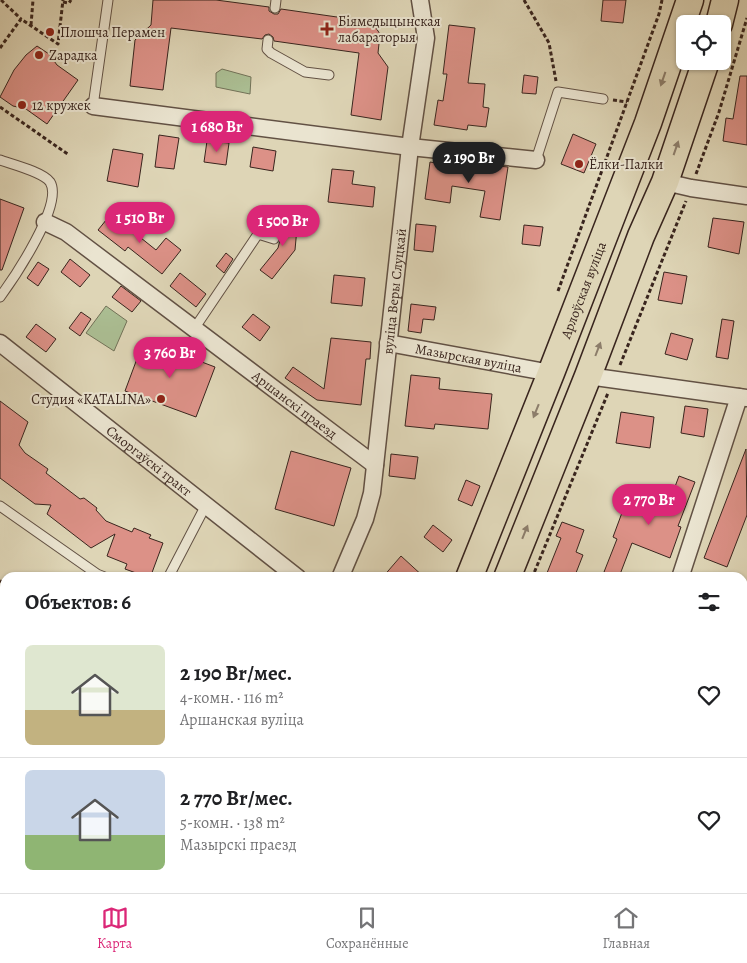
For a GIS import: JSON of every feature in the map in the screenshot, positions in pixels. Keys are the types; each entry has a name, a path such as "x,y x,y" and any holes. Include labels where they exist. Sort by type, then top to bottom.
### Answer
{"main road":[{"name":"Арлоўская вуліца","path":"470,572 551,373 648,123 690,0"},
{"path":"722,15 726,0"},
{"path":"509,572 588,376 641,236 665,182 703,70"}],"street":[{"name":"вуліца Веры Слуцкай","path":"343,572 365,519 372,493 410,147 426,38 420,0"},
{"path":"92,106 410,147 536,160"},
{"path":"665,182 691,188 747,196"},
{"name":"Аршанскі праезд","path":"45,222 66,232 375,465"},
{"name":"Мазырская вуліца","path":"388,342 551,373"},
{"name":"Сморгаўскі тракт","path":"0,343 291,572"},
{"path":"588,376 743,398 682,572"}],"lane":[{"path":"92,106 108,0"},
{"path":"268,40 267,49 271,53 305,72 329,75"},
{"path":"536,160 558,92 603,99"},
{"path":"0,160 42,176 50,182 53,193 45,222 19,270 0,296"},
{"path":"194,329 258,234 274,239"},
{"path":"171,572 206,504"},
{"path":"0,506 94,572"}],"path":[{"path":"1,0 21,19 58,44 63,1 69,3 71,0"},
{"path":"30,25 33,0"},
{"path":"524,0 549,43 558,92"},
{"path":"556,298 659,14 662,0"},
{"path":"534,572 691,188 719,112 747,18"},
{"path":"0,48 21,19"},
{"path":"0,107 70,155"}],"green space":[{"path":"222,69 251,77 250,94 216,87 216,73"},
{"path":"106,306 127,321 114,351 86,333"}],"building":[{"path":"153,0 216,0 269,7 269,11 274,14 278,14 281,9 372,22 380,34 378,53 388,67 381,120 351,115 359,53 274,41 273,37 269,34 265,35 262,39 171,28 163,90 130,86 135,40 151,25"},
{"path":"603,0 626,0 623,23 601,21"},
{"path":"449,25 475,28 468,83 485,84 483,107 489,108 486,127 468,125 467,130 434,125 438,100 443,101 447,74 443,74"},
{"path":"37,46 49,54 57,65 78,80 47,124 26,109 13,106 0,97 14,70 26,55"},
{"path":"524,75 538,77 536,94 522,93"},
{"path":"740,76 747,76 747,145 723,141 726,118 733,119"},
{"path":"573,134 596,144 584,173 561,164"},
{"path":"159,135 179,138 174,169 155,167"},
{"path":"207,141 229,143 226,165 204,162"},
{"path":"253,147 276,151 273,171 250,167"},
{"path":"113,149 143,154 138,187 107,181"},
{"path":"430,162 455,166 456,162 487,167 488,165 508,167 500,220 480,217 485,191 452,186 450,203 425,199"},
{"path":"332,169 354,171 352,184 375,187 373,207 328,202"},
{"path":"0,199 24,208 2,270 0,270"},
{"path":"111,214 156,250 166,238 181,250 162,274 128,247 125,251 98,230"},
{"path":"281,216 298,217 295,250 272,279 260,270 278,248"},
{"path":"713,218 744,222 739,254 708,247"},
{"path":"416,224 436,226 433,252 414,250"},
{"path":"524,225 543,227 540,246 522,244"},
{"path":"226,253 233,259 224,273 216,266"},
{"path":"70,259 90,275 80,287 61,272"},
{"path":"38,262 49,269 38,286 27,278"},
{"path":"664,272 687,276 682,304 658,300"},
{"path":"180,273 206,294 196,307 170,286"},
{"path":"334,275 365,278 362,306 331,303"},
{"path":"121,286 141,301 132,312 112,297"},
{"path":"411,304 436,307 434,320 423,319 421,333 408,331"},
{"path":"81,312 91,319 80,336 69,328"},
{"path":"253,314 270,327 260,341 242,327"},
{"path":"722,319 734,321 728,359 716,357"},
{"path":"36,324 56,339 46,352 26,337"},
{"path":"671,333 693,339 687,360 665,354"},
{"path":"331,338 371,342 370,359 366,359 361,405 317,400 285,378 293,367 324,389"},
{"path":"144,340 215,367 196,417 125,391"},
{"path":"411,375 440,378 439,389 492,394 488,429 435,424 434,429 405,426"},
{"path":"0,401 28,422 19,445 25,453 48,469 46,473 80,499 84,498 97,508 96,510 106,521 132,532 134,528 151,535 149,538 163,543 152,572 133,572 125,569 127,564 107,556 115,534 91,548 47,514 51,505 35,504 0,478"},
{"path":"685,406 708,409 704,437 681,433"},
{"path":"621,412 654,417 650,448 616,443"},
{"path":"746,449 747,515 727,567 704,558"},
{"path":"291,451 351,468 334,526 275,509"},
{"path":"391,454 418,457 415,479 389,476"},
{"path":"679,476 695,482 678,526 681,527 670,558 632,543 621,572 604,572 617,539 613,537 623,510 625,511 632,495 667,508"},
{"path":"466,480 480,486 472,506 458,500"},
{"path":"562,522 584,530 576,552 583,555 576,572 547,572 561,538 556,536"},
{"path":"433,525 452,540 443,552 424,537"},
{"path":"401,556 418,572 387,572"}],"place":[{"name":"Біямедыцынская лабараторыя","path":"327,29"},
{"name":"Плошча Перамен","path":"50,32"},
{"name":"Zарадка","path":"39,55"},
{"name":"12 кружек","path":"22,105"},
{"name":"Ёлки-Палки","path":"579,164"},
{"name":"Студия «KATALINA»","path":"161,399"}]}
